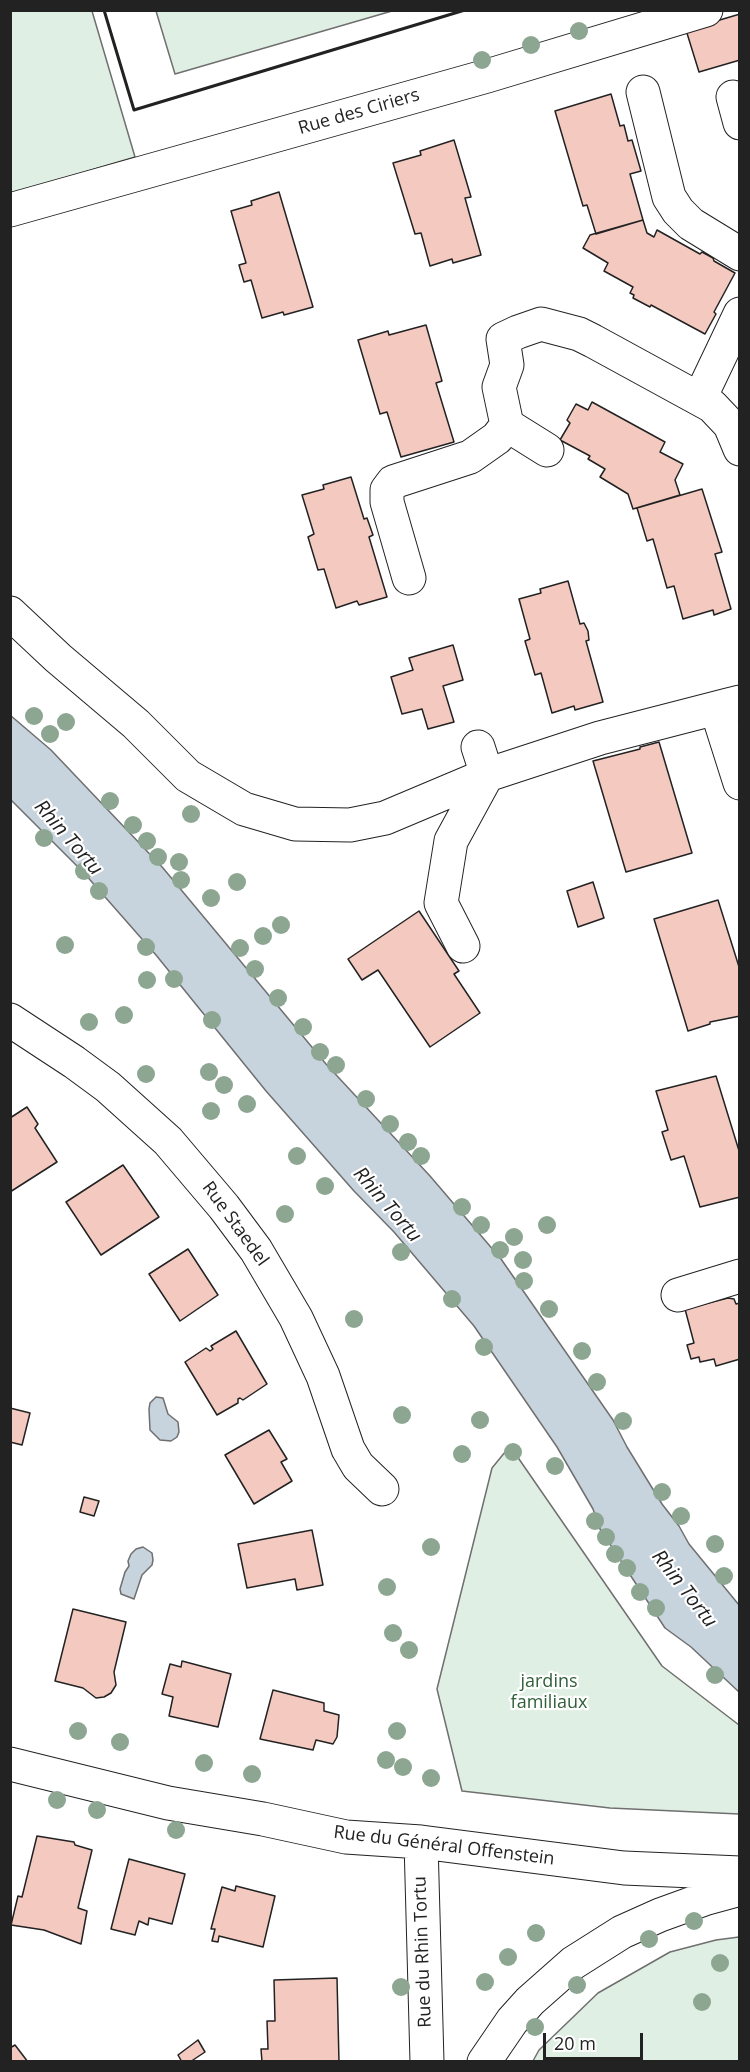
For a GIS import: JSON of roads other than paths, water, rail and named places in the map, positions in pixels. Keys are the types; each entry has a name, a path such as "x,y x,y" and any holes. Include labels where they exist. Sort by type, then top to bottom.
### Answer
{"street":[{"name":"Rue des Ciriers","path":"10,210 487,76 706,10"},
{"path":"643,92 669,197 678,211 691,224 740,254"},
{"path":"700,398 740,314"},
{"path":"547,450 507,425 499,387 507,365 502,339 541,324 579,334 700,398 712,406 730,425 740,449"},
{"path":"409,578 387,502 387,490 393,482 470,457 497,438 507,425"},
{"path":"10,613 58,658 136,724 188,776 244,809 295,824 350,825 385,818 483,761 600,738 734,703"},
{"path":"734,703 720,720 740,783"},
{"path":"463,946 441,903 451,841 483,761"},
{"name":"Rue Staedel","path":"10,1020 74,1062 115,1093 168,1141 224,1207 256,1250 296,1318 323,1376 348,1449 358,1466 382,1489"},
{"path":"678,1295 740,1276"},
{"name":"Rue du Général Offenstein","path":"10,1764 168,1803 262,1819 346,1838 421,1842 624,1868 740,1873"},
{"name":"Rue du Rhin Tortu","path":"421,1842 427,2061"},
{"path":"484,2061 512,2021 530,2001 552,1979 580,1958 622,1932 660,1915 706,1898 740,1889"}],"water":[{"name":"Rhin Tortu","path":"10,715 51,750 163,868 326,1064 430,1176 501,1259 613,1420 627,1447 689,1544 739,1605 739,1692 691,1647 665,1628 600,1529 593,1509 557,1447 474,1326 394,1232 354,1191 266,1091 156,955 84,873 11,800"},
{"path":"156,1397 163,1398 168,1414 178,1422 179,1432 177,1437 171,1441 160,1440 150,1430 150,1403"},
{"path":"143,1547 152,1553 153,1560 152,1565 142,1575 134,1599 121,1594 120,1589 131,1554"}],"park label":[{"name":"jardins familiaux","path":"549,1692"}]}
